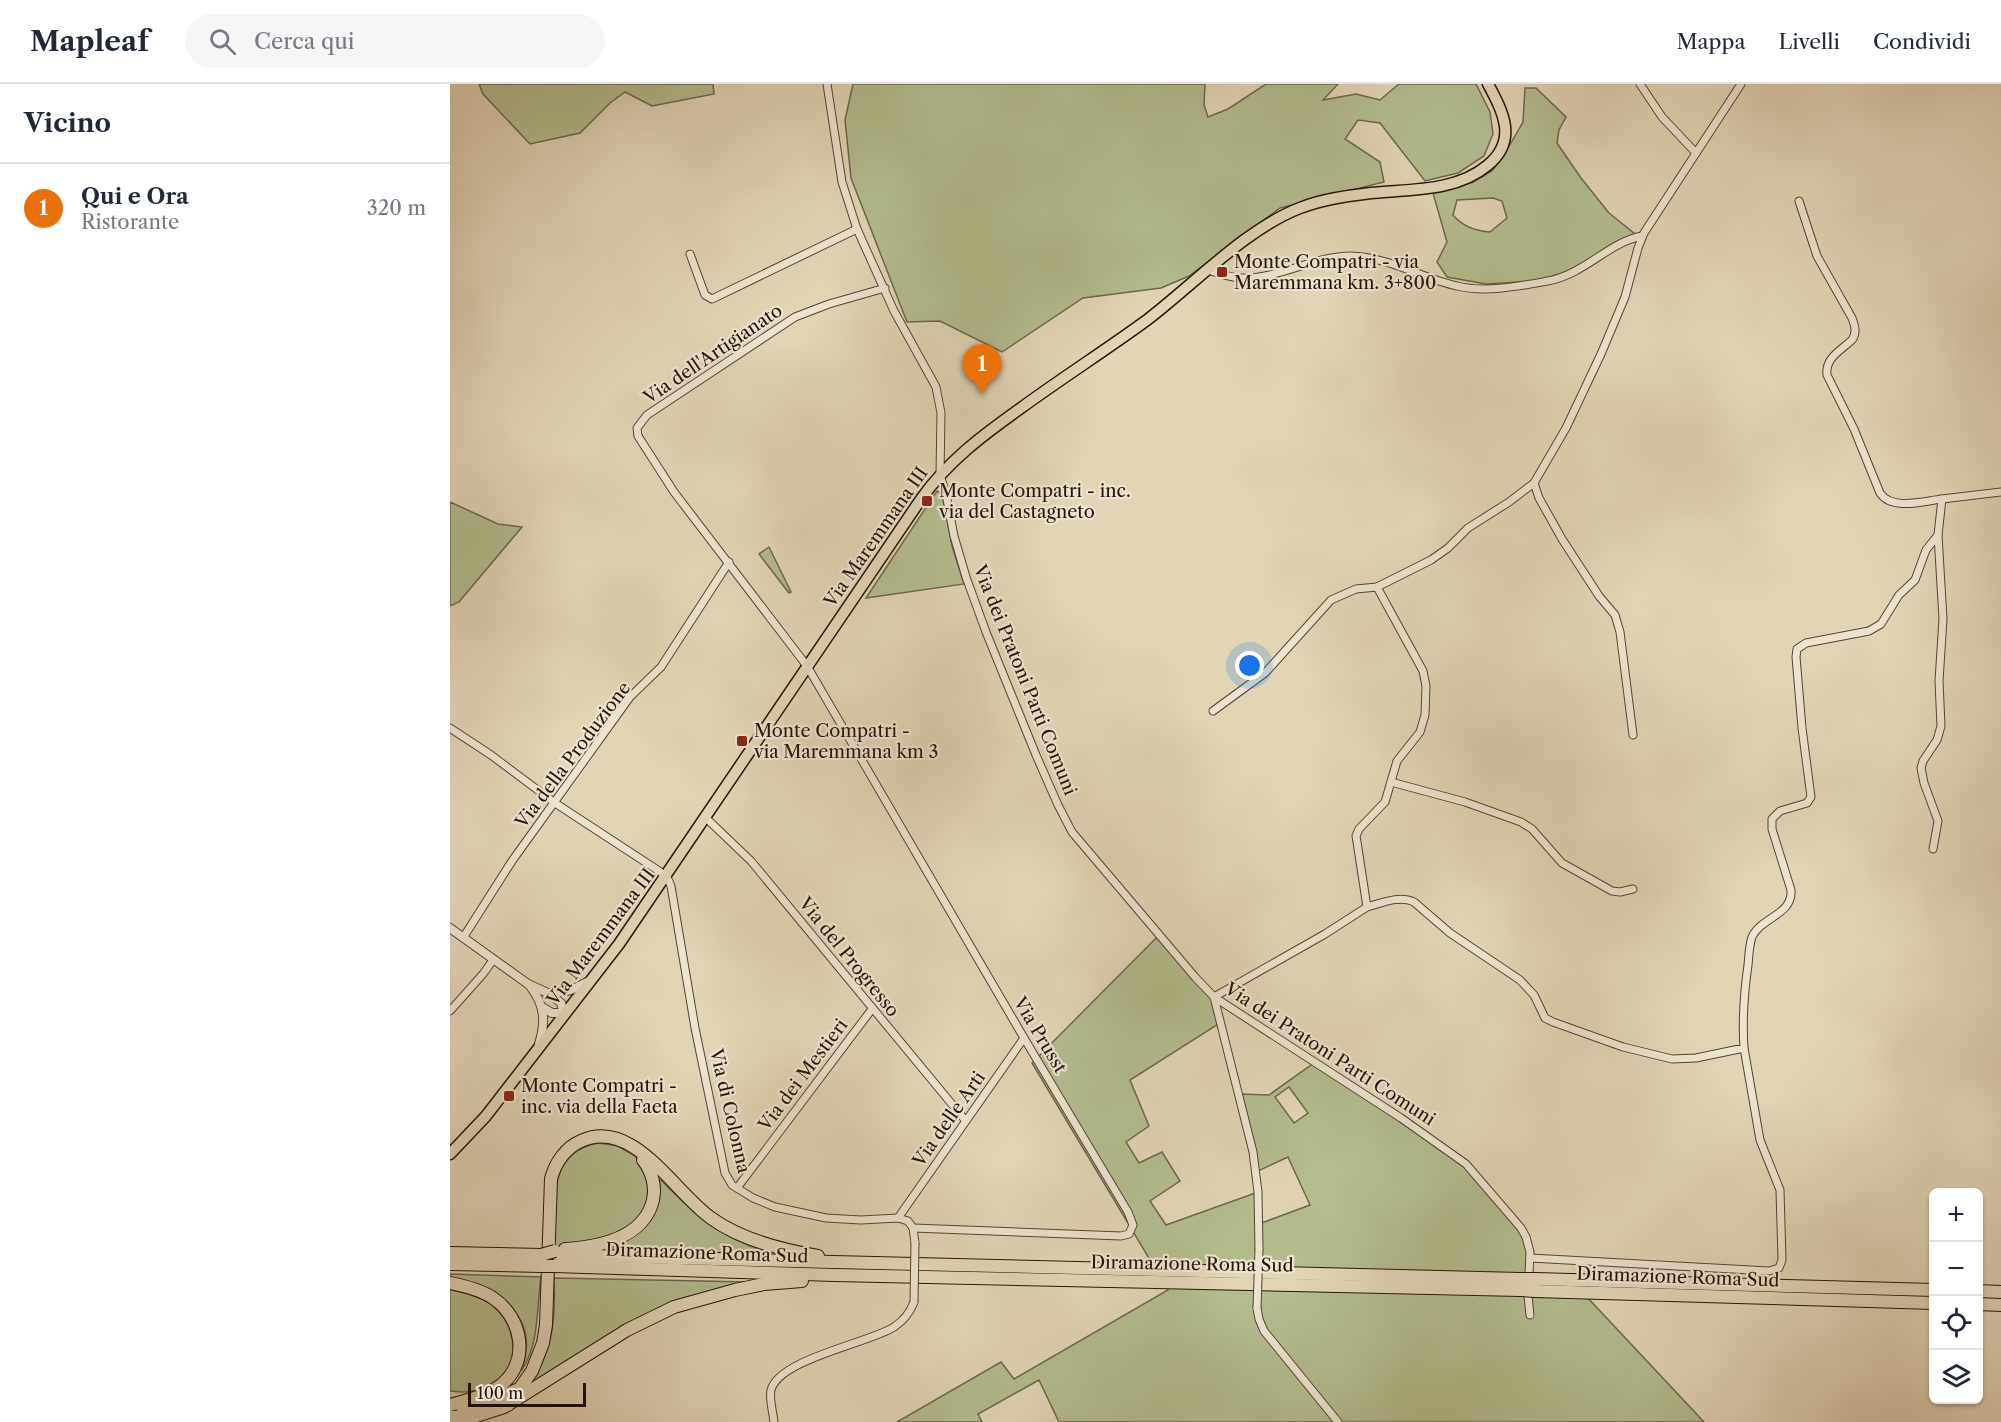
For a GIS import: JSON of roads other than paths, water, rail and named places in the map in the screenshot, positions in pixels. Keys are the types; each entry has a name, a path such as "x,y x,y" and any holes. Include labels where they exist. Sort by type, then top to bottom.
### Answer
{"highway":[{"path":"508,1405 532,1371 544,1333 550,1189 555,1167 569,1148 587,1138 606,1137 620,1140 644,1153 683,1195 709,1217 727,1228 777,1247 843,1262"},
{"path":"555,1257 607,1243 628,1233 644,1219 652,1203 653,1179 647,1165 631,1145"},
{"name":"Diramazione Roma Sud","path":"450,1253 541,1260"},
{"name":"Diramazione Roma Sud","path":"555,1257 835,1275 1929,1290"},
{"name":"Diramazione Roma Sud","path":"450,1264 541,1260 555,1257 843,1262 1520,1285"},
{"path":"450,1417 482,1415 508,1405 627,1330 666,1310 696,1299 735,1290 835,1275"},
{"path":"450,1283 477,1290 498,1302 514,1324 521,1347 515,1369 501,1385 488,1393 450,1406"},
{"name":"Diramazione Roma Sud","path":"1535,1285 1929,1303"},
{"path":"1983,1291 2001,1292"},
{"path":"1983,1304 2001,1305"},
{"path":"450,1406 482,1405 502,1398 519,1388"}],"main road":[{"name":"Via Maremmana III","path":"450,1154 486,1116 592,979 706,818 807,666 939,475 970,445 1149,318 1274,221 1306,206 1342,197 1434,188 1464,179 1480,171 1499,153 1506,128 1502,111 1488,84"}],"street":[{"name":"Via dei Pratoni Parti Comuni","path":"827,84 842,182 857,229 894,311 936,387 941,413 939,475 946,494 954,536 984,628 1066,821 1079,842 1214,997 1455,1155 1476,1174 1521,1228 1528,1242 1530,1258"},
{"path":"1641,84 1659,114 1696,153"},
{"path":"1213,711 1261,677 1331,600 1356,589 1377,587 1436,557 1468,528 1534,483 1566,428 1601,354 1626,292 1642,236 1741,84"},
{"path":"1799,201 1817,256 1855,329 1854,338 1829,361 1827,375 1854,429 1880,493 1887,501 1895,503 2001,492"},
{"path":"690,254 705,296 712,299 857,229"},
{"path":"1208,270 1233,277 1250,278 1327,259 1359,257 1400,267 1458,287 1496,288 1569,275 1626,241 1642,236"},
{"name":"Via dell'Artigianato","path":"807,666 674,492 638,436 638,428 647,415 795,317 819,307 885,288"},
{"path":"1534,483 1537,495 1558,532 1616,618 1620,632 1633,735"},
{"path":"1933,849 1938,821 1921,768 1937,740 1941,726 1939,681 1943,618 1938,535 1942,499"},
{"path":"1530,1315 1528,1296 1530,1258 1769,1271 1779,1269 1782,1260 1780,1190 1760,1140 1744,1048 1743,1003 1751,941 1760,928 1788,905 1791,896 1790,885 1772,829 1772,819 1780,811 1807,803 1811,797 1801,722 1797,650 1806,643 1869,632 1880,626 1899,595 1915,579 1926,550 1938,535"},
{"name":"Via della Produzione","path":"463,938 513,861 630,697 661,667 729,562"},
{"path":"1367,907 1356,836 1362,825 1385,802 1397,761 1418,735 1423,725 1426,682 1422,667 1377,587"},
{"name":"Via Prusst","path":"807,666 1133,1221 1132,1229 1128,1234 1121,1236 913,1228"},
{"path":"450,728 491,755 555,803 666,876"},
{"path":"1391,782 1470,804 1521,822 1532,830 1551,853 1568,867 1612,891 1633,889"},
{"name":"Via del Progresso","path":"706,818 751,861 966,1120"},
{"name":"Via di Colonna","path":"666,876 672,886 695,1028 725,1173 732,1185 753,1198 775,1207 826,1218 861,1220 898,1218"},
{"path":"1338,1422 1264,1331 1259,1319 1257,1308 1258,1192 1254,1152 1214,997 1325,934 1367,907 1407,899 1414,902 1450,933 1520,980 1534,995 1543,1015 1553,1022 1623,1047 1672,1059 1688,1059 1744,1048"},
{"path":"450,928 528,984 550,994 561,1003 564,1013 552,1013 542,1007"},
{"path":"450,1011 493,960"},
{"path":"550,994 571,990 592,979"},
{"path":"528,984 538,996 542,1007 544,1029 537,1050"},
{"name":"Via dei Mestieri","path":"737,1188 872,1009"},
{"name":"Via delle Arti","path":"898,1218 1024,1038"},
{"path":"774,1422 770,1393 773,1384 778,1379 801,1364 891,1329 906,1317 914,1302 915,1243 913,1228 908,1221 898,1218"}],"place":[{"name":"Monte Compatri - via Maremmana km. 3+800","path":"1222,272"},
{"name":"Qui e Ora","path":"982,394"},
{"name":"Monte Compatri - inc. via del Castagneto","path":"927,501"},
{"name":"Monte Compatri - via Maremmana km 3","path":"742,741"},
{"name":"Monte Compatri - inc. via della Faeta","path":"509,1096"}]}
